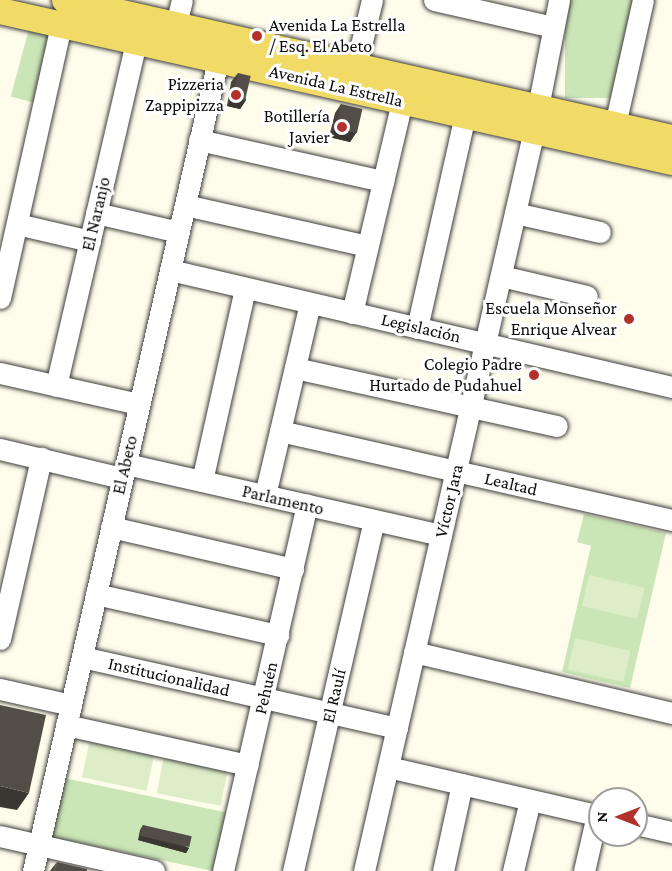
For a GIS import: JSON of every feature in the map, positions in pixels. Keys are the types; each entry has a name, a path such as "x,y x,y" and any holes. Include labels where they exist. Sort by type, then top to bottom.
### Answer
{"main road":[{"name":"Avenida La Estrella","path":"66,0 173,37 218,60 465,115 615,125 672,138"},
{"name":"Avenida La Estrella","path":"0,11 136,42 173,37 356,66 672,162"}],"street":[{"path":"173,37 182,0"},
{"path":"356,66 372,0"},
{"path":"434,0 553,27"},
{"name":"Víctor Jara","path":"364,871 501,276 559,0"},
{"path":"615,125 643,0"},
{"path":"0,296 61,25"},
{"name":"El Naranjo","path":"56,386 136,42"},
{"name":"El Abeto","path":"33,871 218,60"},
{"path":"352,313 402,101"},
{"path":"417,328 465,115"},
{"path":"199,140 383,181"},
{"path":"184,205 368,246"},
{"path":"96,213 178,232"},
{"path":"515,213 600,232"},
{"path":"17,224 90,241"},
{"name":"Legislación","path":"170,270 672,387"},
{"path":"501,276 587,296"},
{"path":"202,481 245,288"},
{"path":"265,495 310,303"},
{"path":"295,368 557,426"},
{"path":"0,373 139,404"},
{"name":"Lealtad","path":"280,431 672,520"},
{"name":"Parlamento","path":"0,449 41,458 202,481 441,535"},
{"path":"0,639 41,458"},
{"name":"Pehuén","path":"223,871 307,505"},
{"name":"El Raulí","path":"293,871 374,520"},
{"path":"111,527 293,569"},
{"path":"96,594 278,635"},
{"path":"414,652 672,713"},
{"name":"Institucionalidad","path":"82,657 397,728"},
{"path":"0,689 68,715 248,765"},
{"path":"388,767 588,813"},
{"path":"442,871 462,784"},
{"path":"513,871 530,800"},
{"path":"648,827 672,832"},
{"path":"0,836 154,871"},
{"path":"584,871 590,847"}],"green space":[{"path":"565,0 632,0 632,98 565,98"},
{"path":"30,25 53,31 34,103 11,96"},
{"path":"584,514 666,533 630,688 562,672 591,546 577,542"},
{"path":"589,575 645,588 637,619 582,606"},
{"path":"575,638 631,651 623,682 568,669"},
{"path":"90,739 155,753 146,791 82,777"},
{"path":"164,756 228,768 221,806 157,793"},
{"path":"64,778 227,813 215,871 52,837"}],"building":[{"path":"238,73 251,76 245,100 232,97"},
{"path":"341,104 362,109 357,133 335,128"},
{"path":"0,705 46,715 29,793 0,786"},
{"path":"143,825 192,836 189,847 141,836"},
{"path":"57,862 87,869 87,871 54,871"}],"place":[{"name":"Avenida La Estrella / Esq. El Abeto","path":"257,36"},
{"name":"Pizzeria Zappipizza","path":"236,95"},
{"name":"Botillería Javier","path":"342,127"},
{"name":"Escuela Monseñor Enrique Alvear","path":"629,319"},
{"name":"Colegio Padre Hurtado de Pudahuel","path":"534,375"}]}
